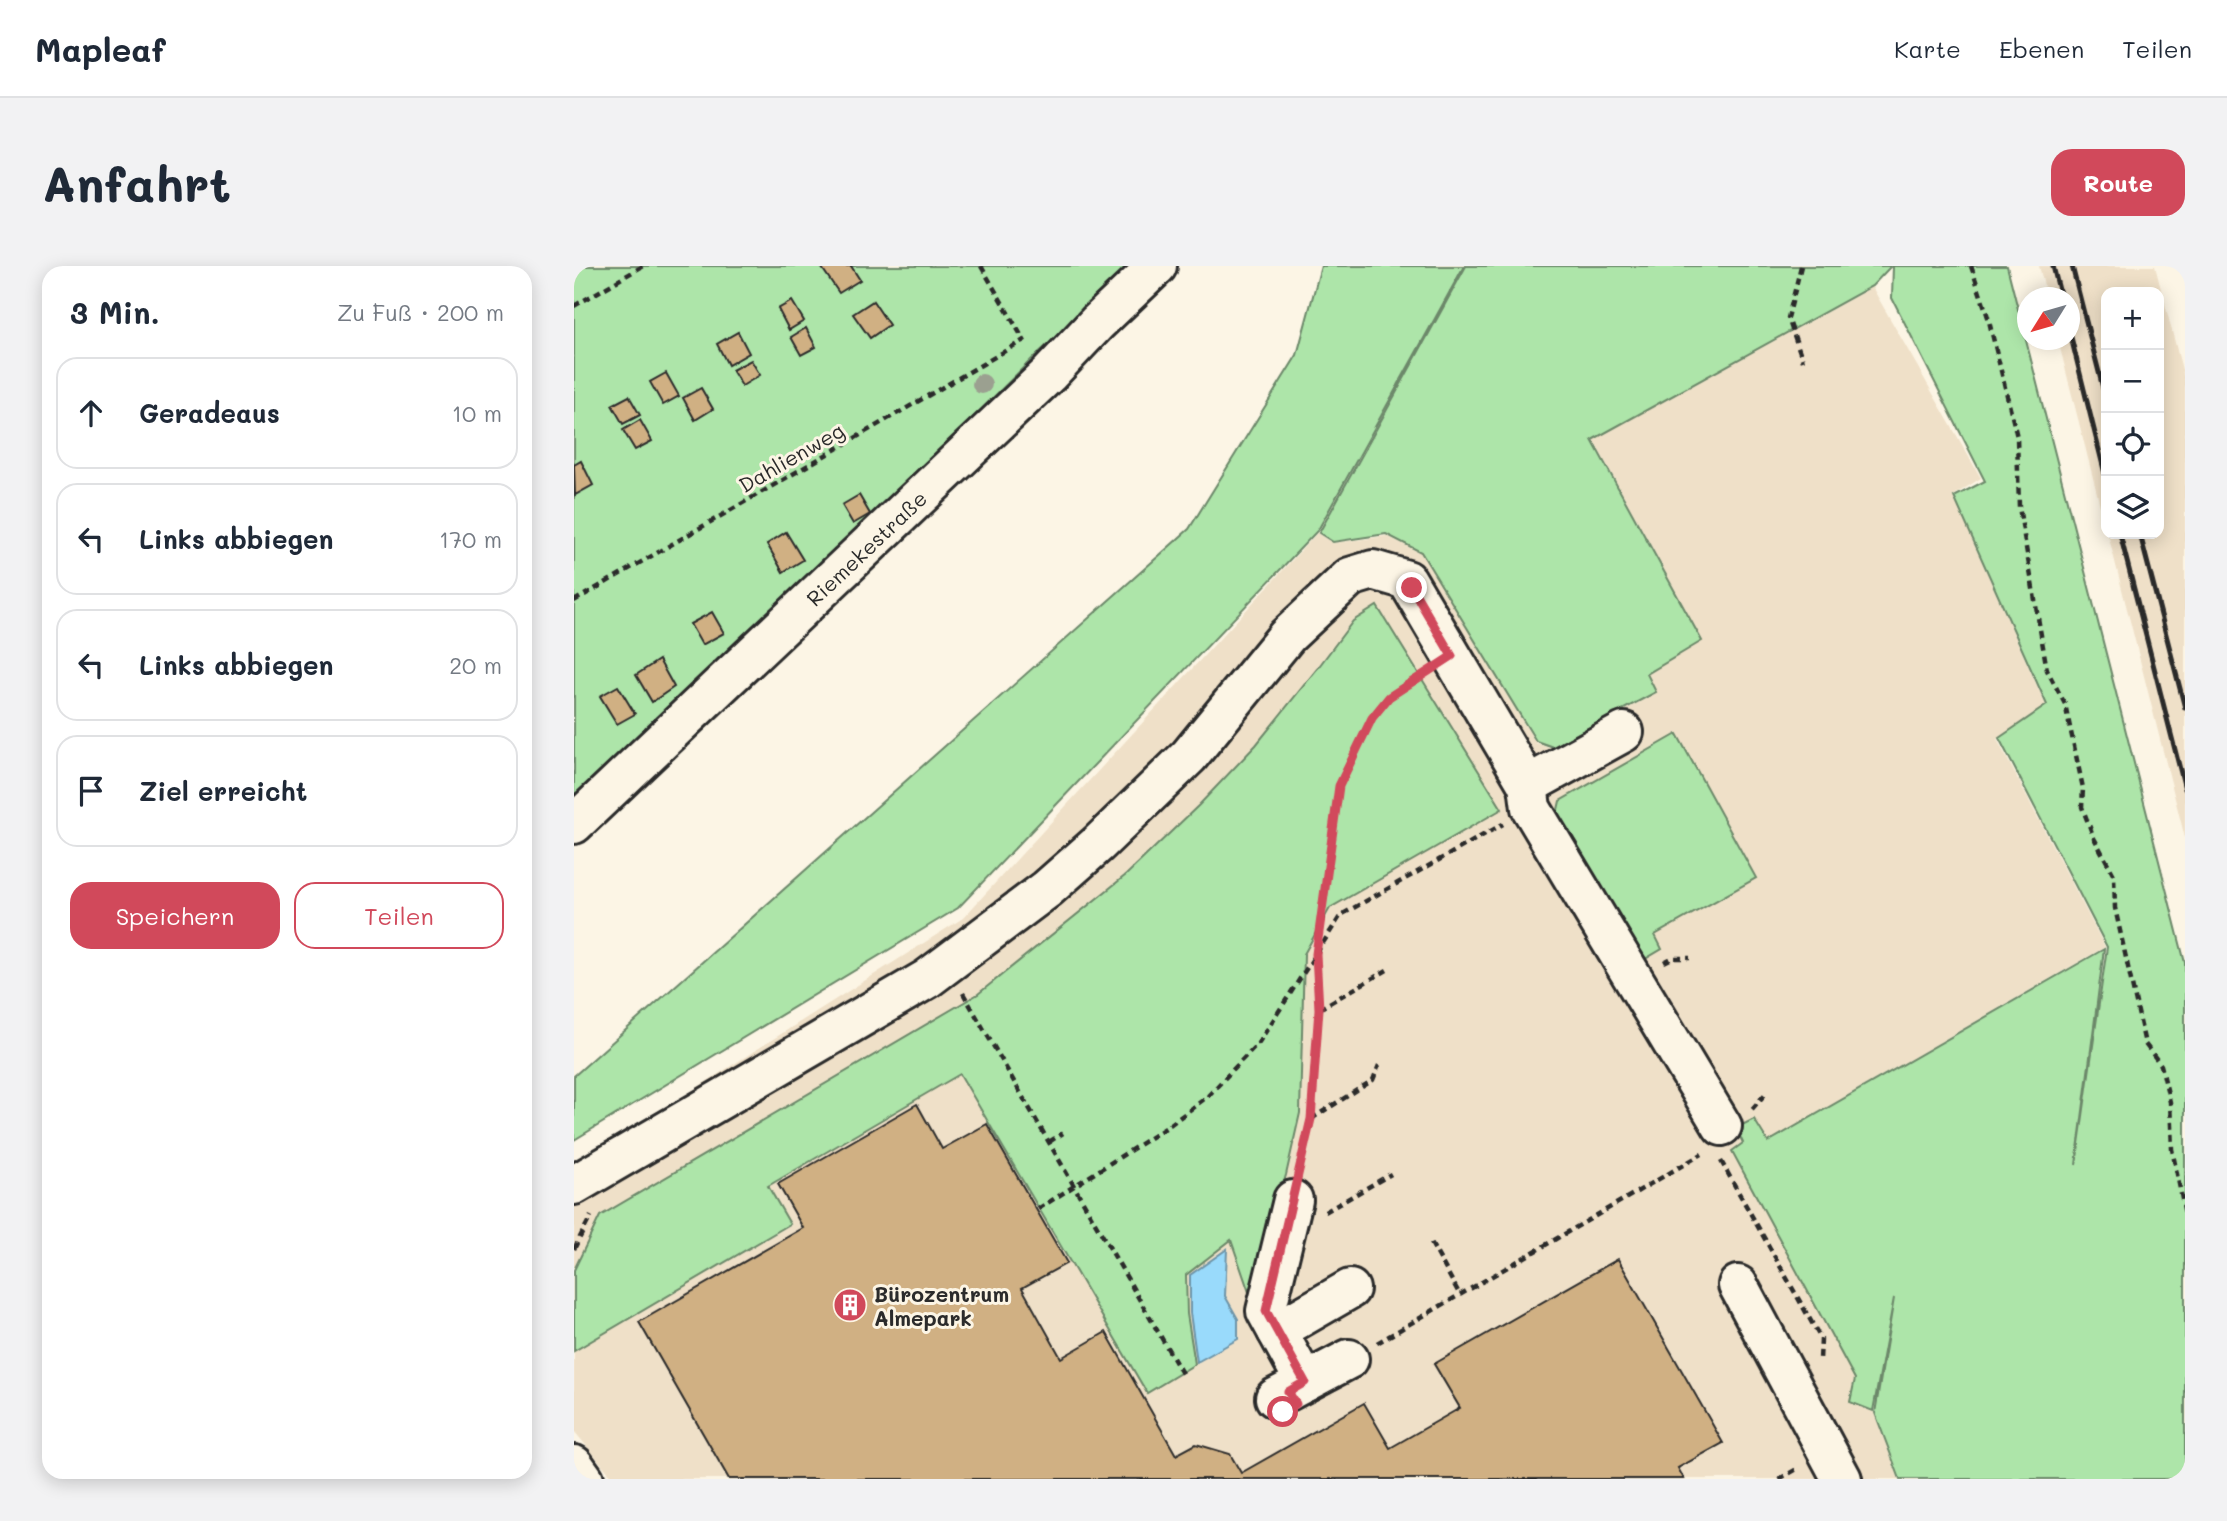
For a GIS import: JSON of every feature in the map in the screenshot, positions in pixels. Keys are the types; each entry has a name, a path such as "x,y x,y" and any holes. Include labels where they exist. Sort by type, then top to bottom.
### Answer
{"street":[{"name":"Riemekestraße","path":"574,824 1049,374 1097,323 1157,266"},
{"path":"574,1185 927,979 1047,888 1098,844 1189,756 1287,636 1350,577 1373,570 1407,580 1530,797 1728,1128"},
{"path":"1530,797 1624,732"},
{"path":"1283,1379 1266,1311 1296,1218"},
{"path":"1738,1285 1842,1479"},
{"path":"1283,1379 1350,1289"},
{"path":"1283,1379 1349,1359"},
{"path":"574,1465 584,1479"}],"path":[{"path":"574,306 643,266"},
{"path":"981,266 1024,340 1049,374"},
{"path":"1801,266 1787,317 1803,361"},
{"path":"1972,266 1988,317 2017,437 2019,507 2047,670 2065,704 2083,788 2082,807 2094,838 2114,875 2115,908 2145,1044 2161,1065 2170,1102 2172,1149 2185,1214"},
{"name":"Dahlienweg","path":"574,601 1024,340"},
{"path":"1296,1218 1311,1119 1319,1009 1316,954 1339,786 1372,718 1389,697 1452,656"},
{"path":"1038,1209 1167,1127 1207,1097 1259,1042 1341,915 1530,797"},
{"path":"1663,963 1672,958 1690,958"},
{"path":"943,967 966,997 1184,1377"},
{"path":"1319,1009 1387,970"},
{"path":"1311,1119 1373,1080 1379,1065"},
{"path":"1349,1359 1460,1294 1728,1128 1755,1107 1766,1093"},
{"path":"1728,1128 1821,1339 1819,1375 1796,1391"},
{"path":"1049,1142 1063,1133"},
{"path":"1296,1218 1391,1174"},
{"path":"1430,1242 1460,1294"}],"shaded area":[{"path":"2039,266 2155,266 2160,287 2101,287 2101,509 2061,350 2080,350 2080,287 2044,287"},
{"path":"1872,287 1981,478 1953,496 2046,706 1997,739 2105,947 1767,1142 1754,1118 1736,1128 1743,1143 1732,1151 1855,1379 1850,1402 1874,1412 1899,1479 614,1479 574,1431 574,1351 790,1225 768,1186 960,1074 1147,1392 1195,1364 1187,1314 1186,1275 1231,1239 1250,1293 1300,1113 1304,955 1330,908 1501,809 1353,621 1256,745 1199,805 1126,875 978,994 600,1216 574,1270 574,1166 963,918 1317,533 1333,543 1387,536 1421,553 1536,743 1553,748 1656,693 1647,674 1702,640 1593,440","holes":["1227,1250 1225,1296 1190,1275"]},
{"path":"2164,300 2185,381 2185,838 2109,539 2164,539"}],"green space":[{"path":"574,266 1135,266 1035,356 810,579 574,799"},
{"path":"1321,266 1464,266 1318,530 958,908 574,1140 574,1076 1189,529 1297,355"},
{"path":"1466,266 1891,266 1872,286 1592,440 1702,641 1647,674 1656,692 1553,747 1536,741 1421,552 1386,534 1333,542 1319,533"},
{"path":"1893,266 2007,266 2017,305 2017,350 2028,350 2185,963 2185,1479 1900,1479 1875,1413 1894,1298 1873,1411 1850,1402 1855,1379 1732,1151 1743,1143 1736,1128 1754,1119 1768,1142 2104,949 2076,1165 2107,947 1999,738 2047,705 1954,497 1985,481 1892,298"},
{"path":"1377,606 1502,809 1330,908 1304,954 1300,1113 1286,1175 1250,1295 1231,1240 1186,1275 1187,1314 1195,1364 1147,1393 960,1074 768,1186 790,1224 574,1351 574,1270 600,1216 978,994 1126,875 1199,805 1256,745 1353,621"},
{"path":"1677,734 1756,878 1655,935 1662,949 1640,962 1557,814 1560,801"}],"water":[{"path":"1227,1249 1225,1296 1238,1319 1238,1339 1197,1362 1190,1313 1190,1275"}],"building":[{"path":"851,266 860,280 839,293 822,268"},
{"path":"792,301 804,321 789,330 778,309"},
{"path":"873,301 889,325 870,338 853,314"},
{"path":"806,328 816,347 801,355 791,337"},
{"path":"738,332 749,353 728,365 717,344"},
{"path":"751,360 760,375 742,386 732,370"},
{"path":"666,373 679,396 663,405 650,382"},
{"path":"701,388 713,409 695,420 683,398"},
{"path":"629,396 640,415 623,424 612,405"},
{"path":"640,420 652,441 635,450 623,430"},
{"path":"581,461 593,485 575,495 574,465"},
{"path":"859,495 870,514 853,524 842,505"},
{"path":"786,532 803,560 783,572 767,544"},
{"path":"712,612 724,633 702,645 690,624"},
{"path":"659,660 674,687 652,702 636,675"},
{"path":"618,686 635,714 617,724 600,696"},
{"name":"Bürozentrum Almepark","path":"917,1104 942,1149 987,1124 1067,1263 1022,1288 1061,1358 1106,1332 1176,1455 1196,1444 1230,1454 1241,1473 1364,1403 1390,1448 1460,1408 1434,1364 1618,1259 1723,1443 1678,1468 1684,1479 729,1479 639,1322 803,1228 778,1184"}],"railway":[{"path":"2053,266 2058,287"},
{"path":"2072,266 2101,380"},
{"path":"2074,350 2106,476"},
{"path":"2121,539 2185,789"},
{"path":"2141,539 2185,708"}],"place":[{"name":"Bürozentrum Almepark","path":"850,1305"}],"route":[{"path":"1283,1412 1296,1404 1288,1392 1305,1382 1266,1311 1311,1119 1319,1009 1316,954 1339,786 1372,718 1389,697 1452,656 1412,588"}]}
